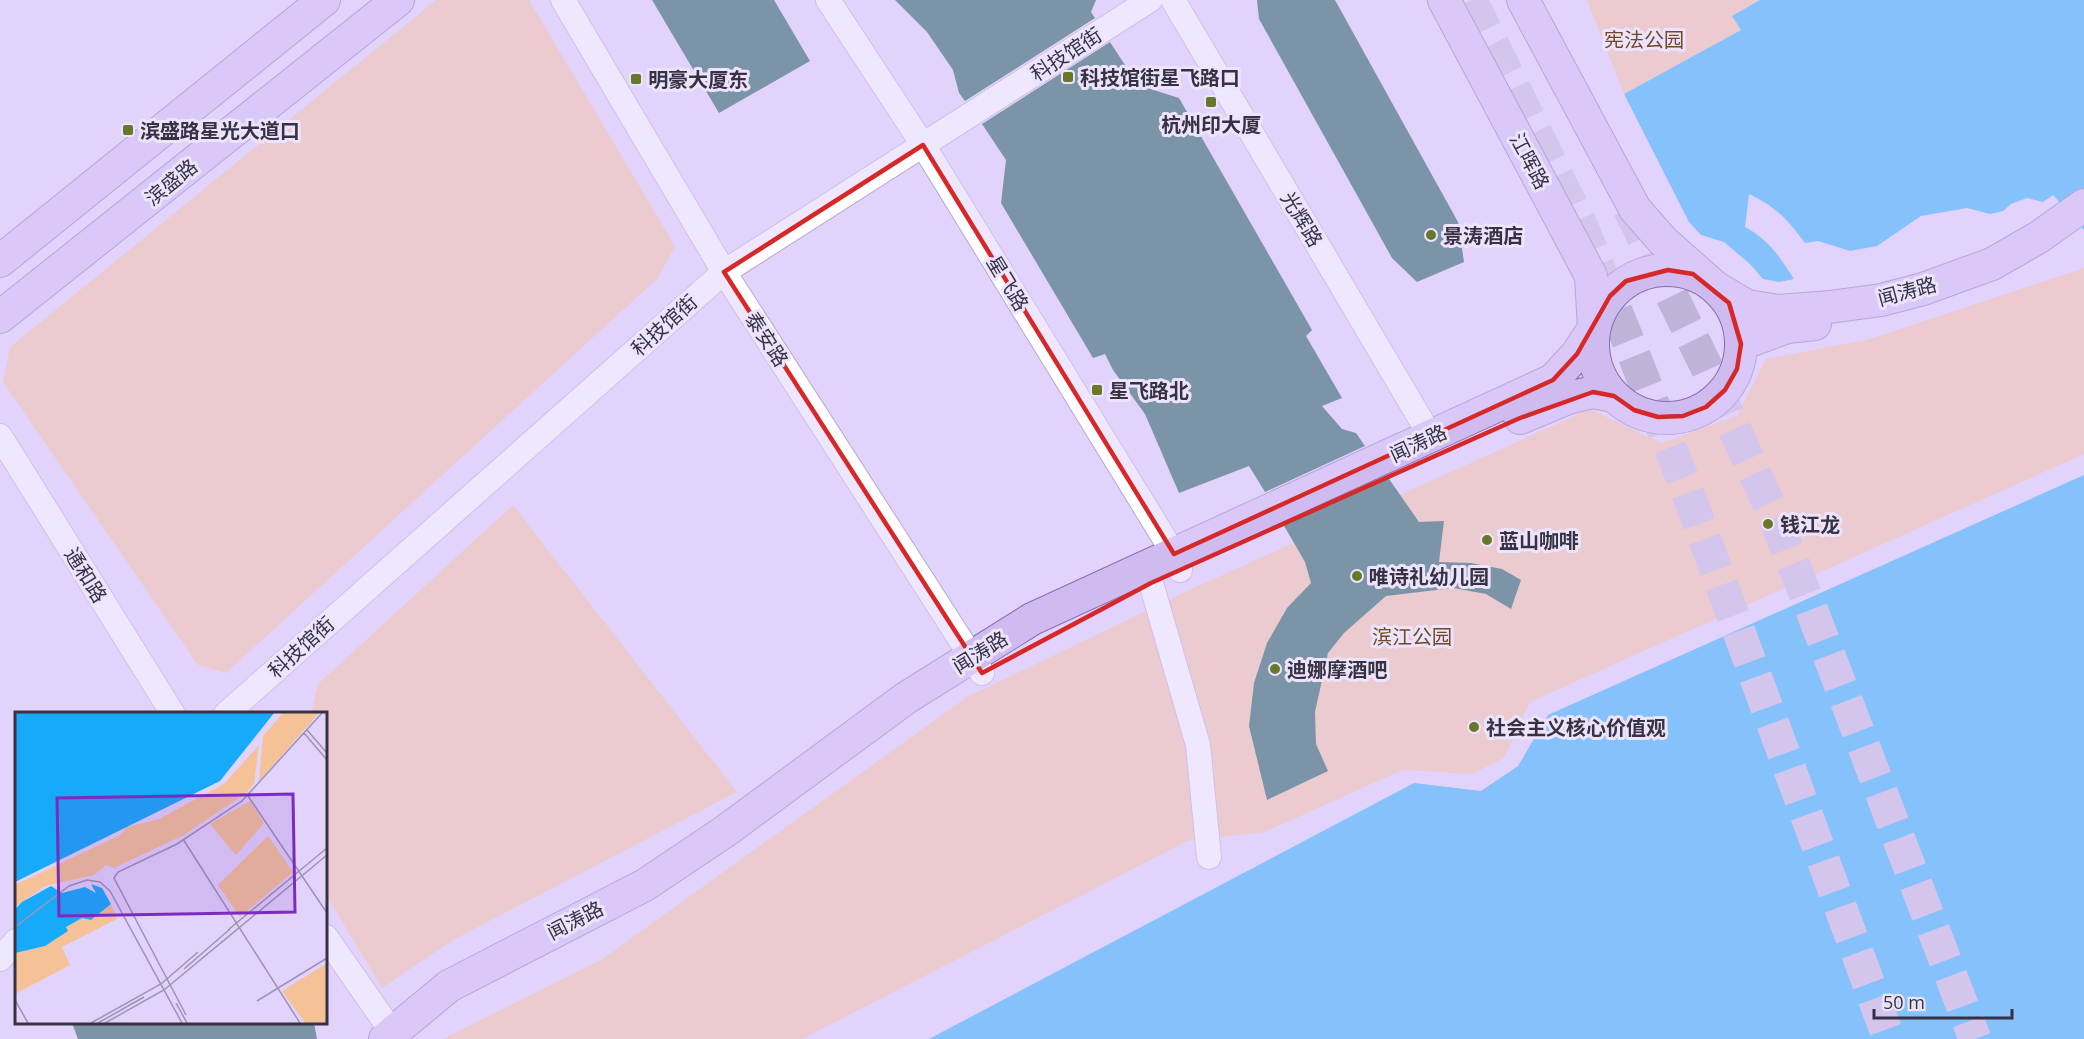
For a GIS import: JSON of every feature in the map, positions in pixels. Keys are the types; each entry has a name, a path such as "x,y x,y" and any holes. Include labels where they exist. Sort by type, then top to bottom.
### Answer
{"main road":[{"path":"0,261 324,0"},
{"name":"滨盛路","path":"0,317 398,0"},
{"name":"江晖路","path":"1444,0 1591,276 1594,328"},
{"path":"1523,0 1635,209 1663,241 1715,287"},
{"name":"闻涛路","path":"1741,344 1787,327 1847,321 1917,308 1967,294 2028,267 2046,244 2084,205"},
{"name":"闻涛路","path":"977,665 1029,644 1151,583 1177,562 1431,437 1553,380 1577,354 1594,328 1610,296 1626,281 1647,273 1668,270 1693,274 1747,306 1779,311 1830,307 1881,300 1923,289 2046,244 2084,227"},
{"name":"闻涛路","path":"1594,328 1593,353 1600,376 1614,396 1634,411 1658,417 1683,416 1706,407 1725,390 1737,369 1741,344 1738,323 1729,303 1715,287"},
{"name":"闻涛路","path":"388,1035 633,910 700,871 921,711 1032,619 1177,562 1568,398 1593,392 1614,396"}],"street":[{"name":"泰安路","path":"562,0 724,272 977,665"},
{"name":"星飞路","path":"828,0 923,145 1177,562"},
{"name":"科技馆街","path":"228,712 724,272 1150,0"},
{"name":"光辉路","path":"1173,0 1431,437"},
{"name":"通和路","path":"0,436 172,712"},
{"path":"1151,583 1198,745 1209,857"},
{"path":"327,939 388,1035"},
{"path":"0,959 15,942"}],"highlighted area":[{"path":"923,145 1174,554 1553,380 1577,354 1610,296 1626,281 1668,270 1693,274 1729,303 1741,344 1737,369 1725,390 1706,407 1683,416 1658,417 1634,410 1614,396 1593,392 1520,418 1151,583 982,673 724,272"}],"green space":[{"path":"436,0 529,0 675,246 658,278 226,673 198,665 3,382 10,347"},
{"name":"宪法公园","path":"1587,0 1760,0 1732,16 1741,30 1624,94"},
{"name":"滨江公园","path":"2084,268 2084,454 1530,702 1504,758 1472,774 1402,770 1265,832 1187,841 802,1039 443,1039 601,960 967,697 1185,592 1590,409 1661,443 1737,416 1766,359 1870,339"},
{"path":"513,505 737,792 455,939 382,988 327,897 327,712 311,712 318,684"}],"water":[{"path":"1760,0 2084,0 2084,230 2053,195 2043,202 2027,198 2011,204 2003,211 1990,214 1967,208 1921,216 1877,246 1850,251 1818,241 1805,243 1780,214 1749,194 1745,227 1761,237 1794,279 1779,282 1763,279 1750,264 1724,242 1701,235 1689,222 1624,94 1741,30 1732,16"},
{"path":"2084,475 2084,1039 929,1039 1414,783 1481,791 1518,766 1548,715"}],"building":[{"path":"652,0 774,0 810,61 719,113"},
{"path":"895,0 1096,0 1091,12 1095,18 965,101 959,93 953,70 927,32"},
{"path":"1257,0 1335,0 1458,222 1464,262 1417,282 1392,258 1259,19"},
{"path":"1110,42 1138,85 1179,98 1312,330 1306,336 1342,398 1322,406 1342,429 1356,433 1365,446 1265,492 1249,466 1179,493 1145,414 1113,370 1105,354 1093,358 1001,203 1006,160 982,124"},
{"path":"1387,476 1419,522 1444,521 1439,562 1471,563 1502,569 1521,580 1511,609 1486,594 1453,588 1386,596 1344,633 1328,653 1315,712 1316,744 1328,771 1267,800 1249,726 1254,683 1267,643 1287,608 1311,583 1305,562 1283,524"},
{"path":"72,1024 314,1024 317,1039 78,1039"}],"tunnel":[{"path":"1471,0 1582,227 1631,348 1683,480 1889,1039"},
{"path":"1629,208 1705,364 1772,511 1975,1039"}],"place":[{"name":"科技馆街星飞路口","path":"1068,77"},
{"name":"明豪大厦东","path":"636,79"},
{"name":"杭州印大厦","path":"1211,102"},
{"name":"滨盛路星光大道口","path":"128,130"},
{"name":"景涛酒店","path":"1431,235"},
{"name":"星飞路北","path":"1097,390"},
{"name":"钱江龙","path":"1768,524"},
{"name":"蓝山咖啡","path":"1487,540"},
{"name":"唯诗礼幼儿园","path":"1357,576"},
{"name":"迪娜摩酒吧","path":"1275,669"},
{"name":"社会主义核心价值观","path":"1474,727"}]}
